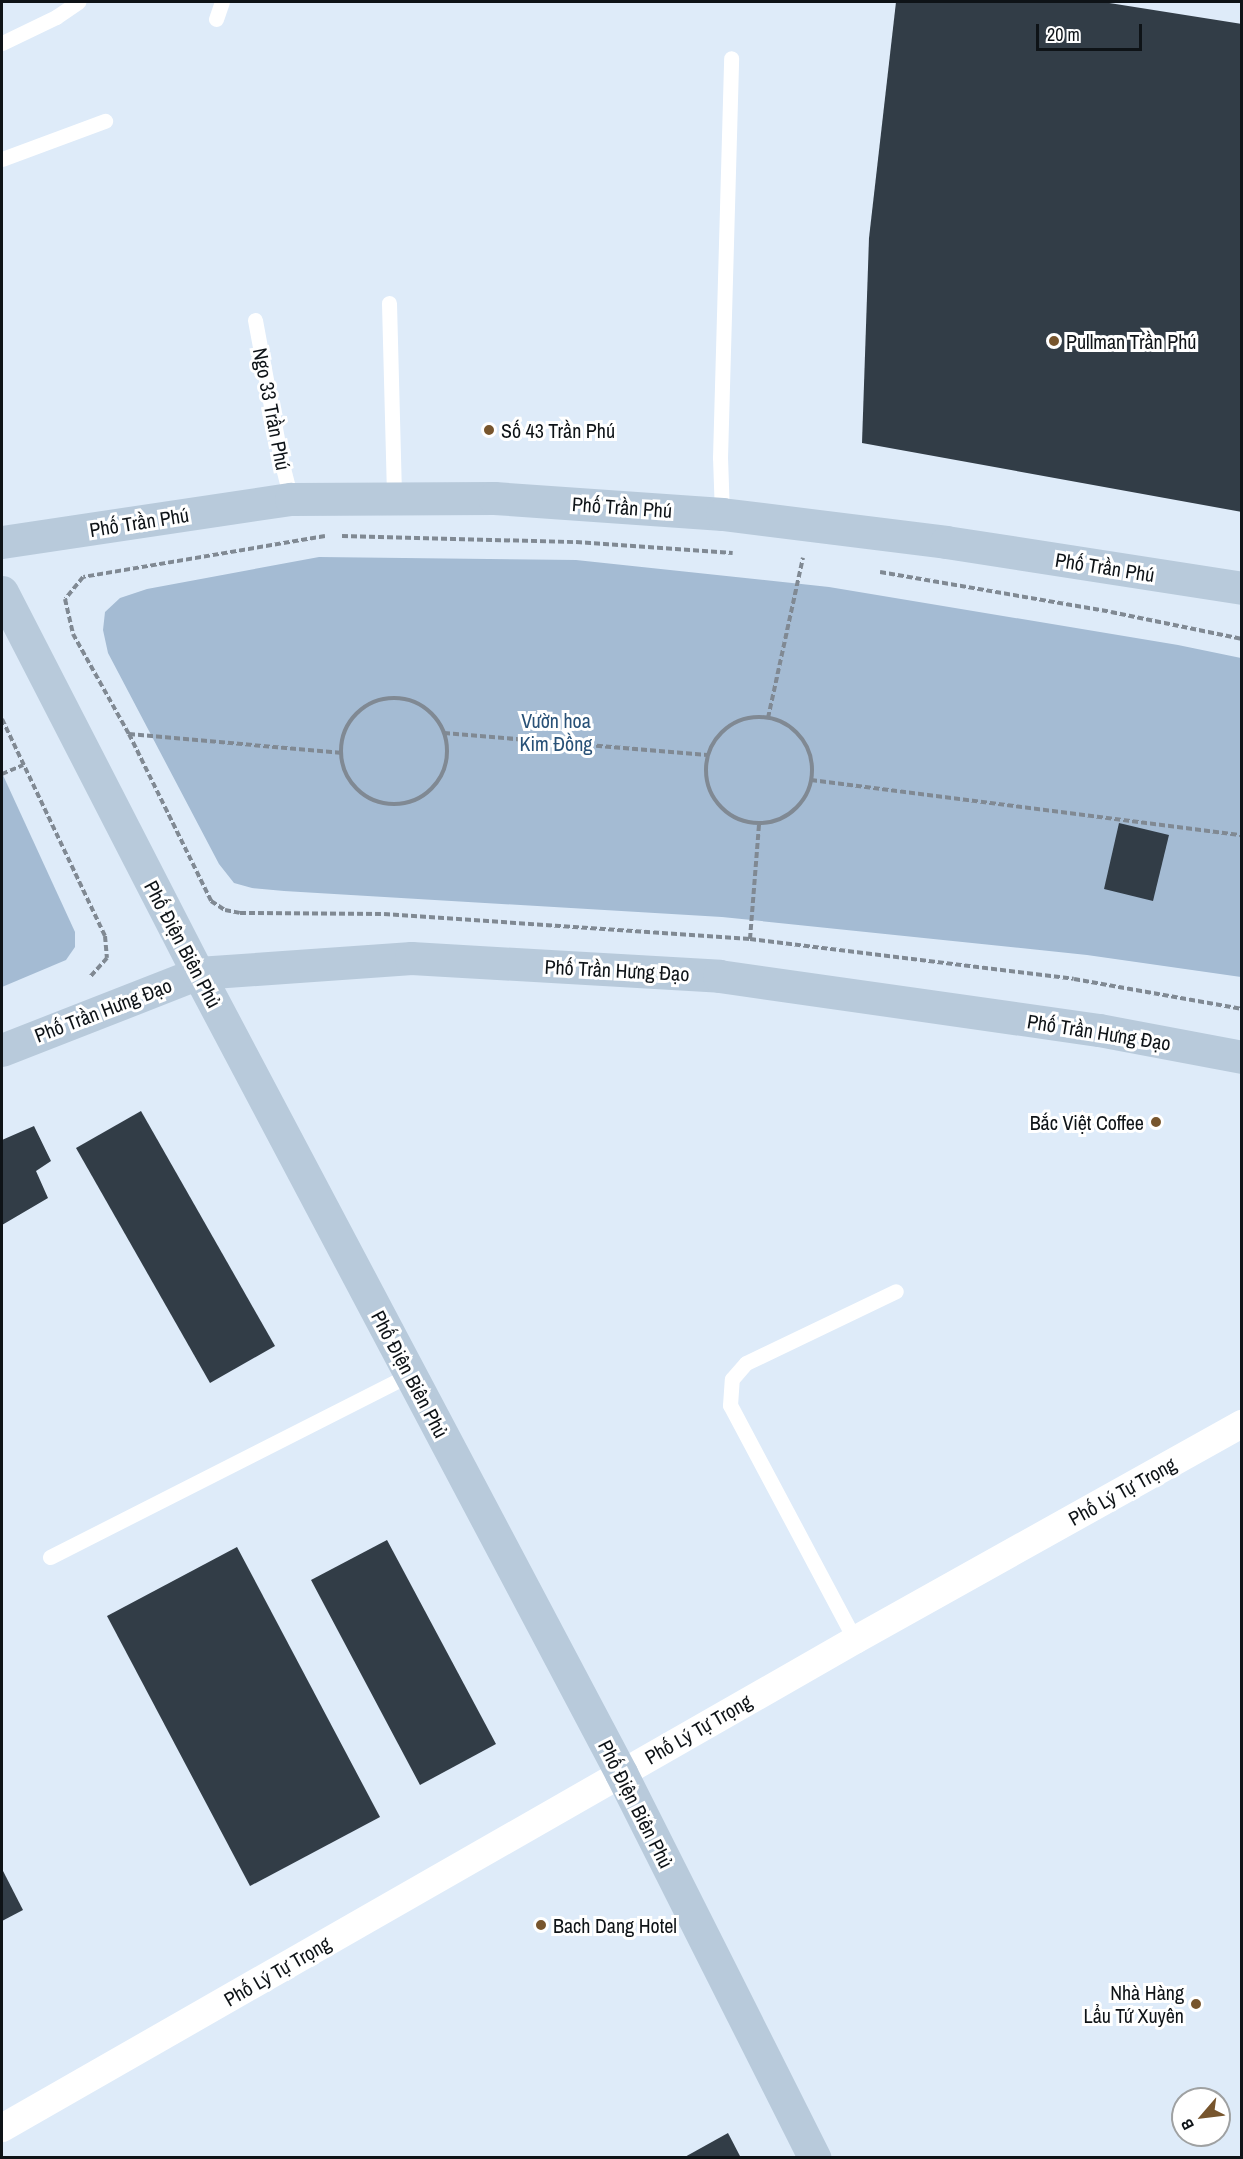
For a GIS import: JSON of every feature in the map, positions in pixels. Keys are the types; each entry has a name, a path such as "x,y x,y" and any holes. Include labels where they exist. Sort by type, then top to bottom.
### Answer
{"main road":[{"name":"Phố Trần Phú","path":"2,542 291,499 494,498 722,514 946,542 1242,588"},
{"name":"Phố Điện Biên Phủ","path":"2,592 198,973 621,1773 815,2157"},
{"name":"Phố Trần Hưng Đạo","path":"2,1050 198,973 411,958 719,975 1099,1030 1242,1057"}],"street":[{"name":"Phố Lý Tự Trọng","path":"2,2128 855,1640 1242,1424"}],"lane":[{"path":"2,43 56,17 78,2"},
{"path":"216,19 222,2"},
{"path":"722,514 720,458 731,58"},
{"path":"2,159 105,121"},
{"path":"389,303 394,498"},
{"name":"Ngo 33 Trần Phú","path":"255,320 281,460 291,499"},
{"path":"855,1640 730,1405 732,1379 746,1364 896,1291"},
{"path":"50,1557 410,1374"}],"path":[{"path":"743,554 576,542 325,536 83,577 65,599 73,634 129,734 211,901 225,909 240,913 384,914 750,939 1074,979 1242,1009"},
{"path":"791,558 814,560"},
{"path":"768,718 803,558"},
{"path":"871,570 1111,612 1242,639"},
{"path":"385,698 404,698 421,705 435,717 444,733 447,760 441,778 429,792 394,805 359,792 345,772 340,753 343,735 351,718 368,704 385,698"},
{"path":"750,717 768,718 786,724 800,736 809,753 812,780 805,798 793,812 777,821 759,824 724,812 710,791 705,773 707,754 716,738 732,724 750,717"},
{"path":"2,719 105,936 106,958 90,977 79,981"},
{"path":"444,733 707,754"},
{"path":"129,734 340,753"},
{"path":"2,774 23,765"},
{"path":"812,780 1242,835"},
{"path":"750,939 759,824"}],"green space":[{"name":"Vườn hoa Kim Đồng","path":"319,557 576,560 829,587 1178,645 1241,658 1241,977 1087,955 722,917 284,891 252,888 234,883 219,864 108,653 103,630 105,612 120,598 147,589"},
{"path":"2,773 75,932 75,947 66,960 2,987"}],"building":[{"name":"Pullman Trần Phú","path":"896,2 1103,2 1242,24 1242,512 862,443 869,238"},
{"path":"1119,823 1169,835 1153,901 1104,889"},
{"path":"141,1111 275,1346 210,1383 76,1148"},
{"path":"34,1126 51,1161 36,1171 48,1198 2,1225 2,1140"},
{"path":"387,1540 496,1744 420,1785 311,1580"},
{"path":"237,1547 380,1817 250,1886 107,1616"},
{"path":"2,1869 23,1910 2,1921"},
{"path":"728,2133 741,2158 683,2158"}],"place":[{"name":"Pullman Trần Phú","path":"1054,341"},
{"name":"Số 43 Trần Phú","path":"489,430"},
{"name":"Bắc Việt Coffee","path":"1156,1122"},
{"name":"Bach Dang Hotel","path":"541,1925"},
{"name":"Nhà Hàng Lẩu Tứ Xuyên","path":"1196,2004"}]}
